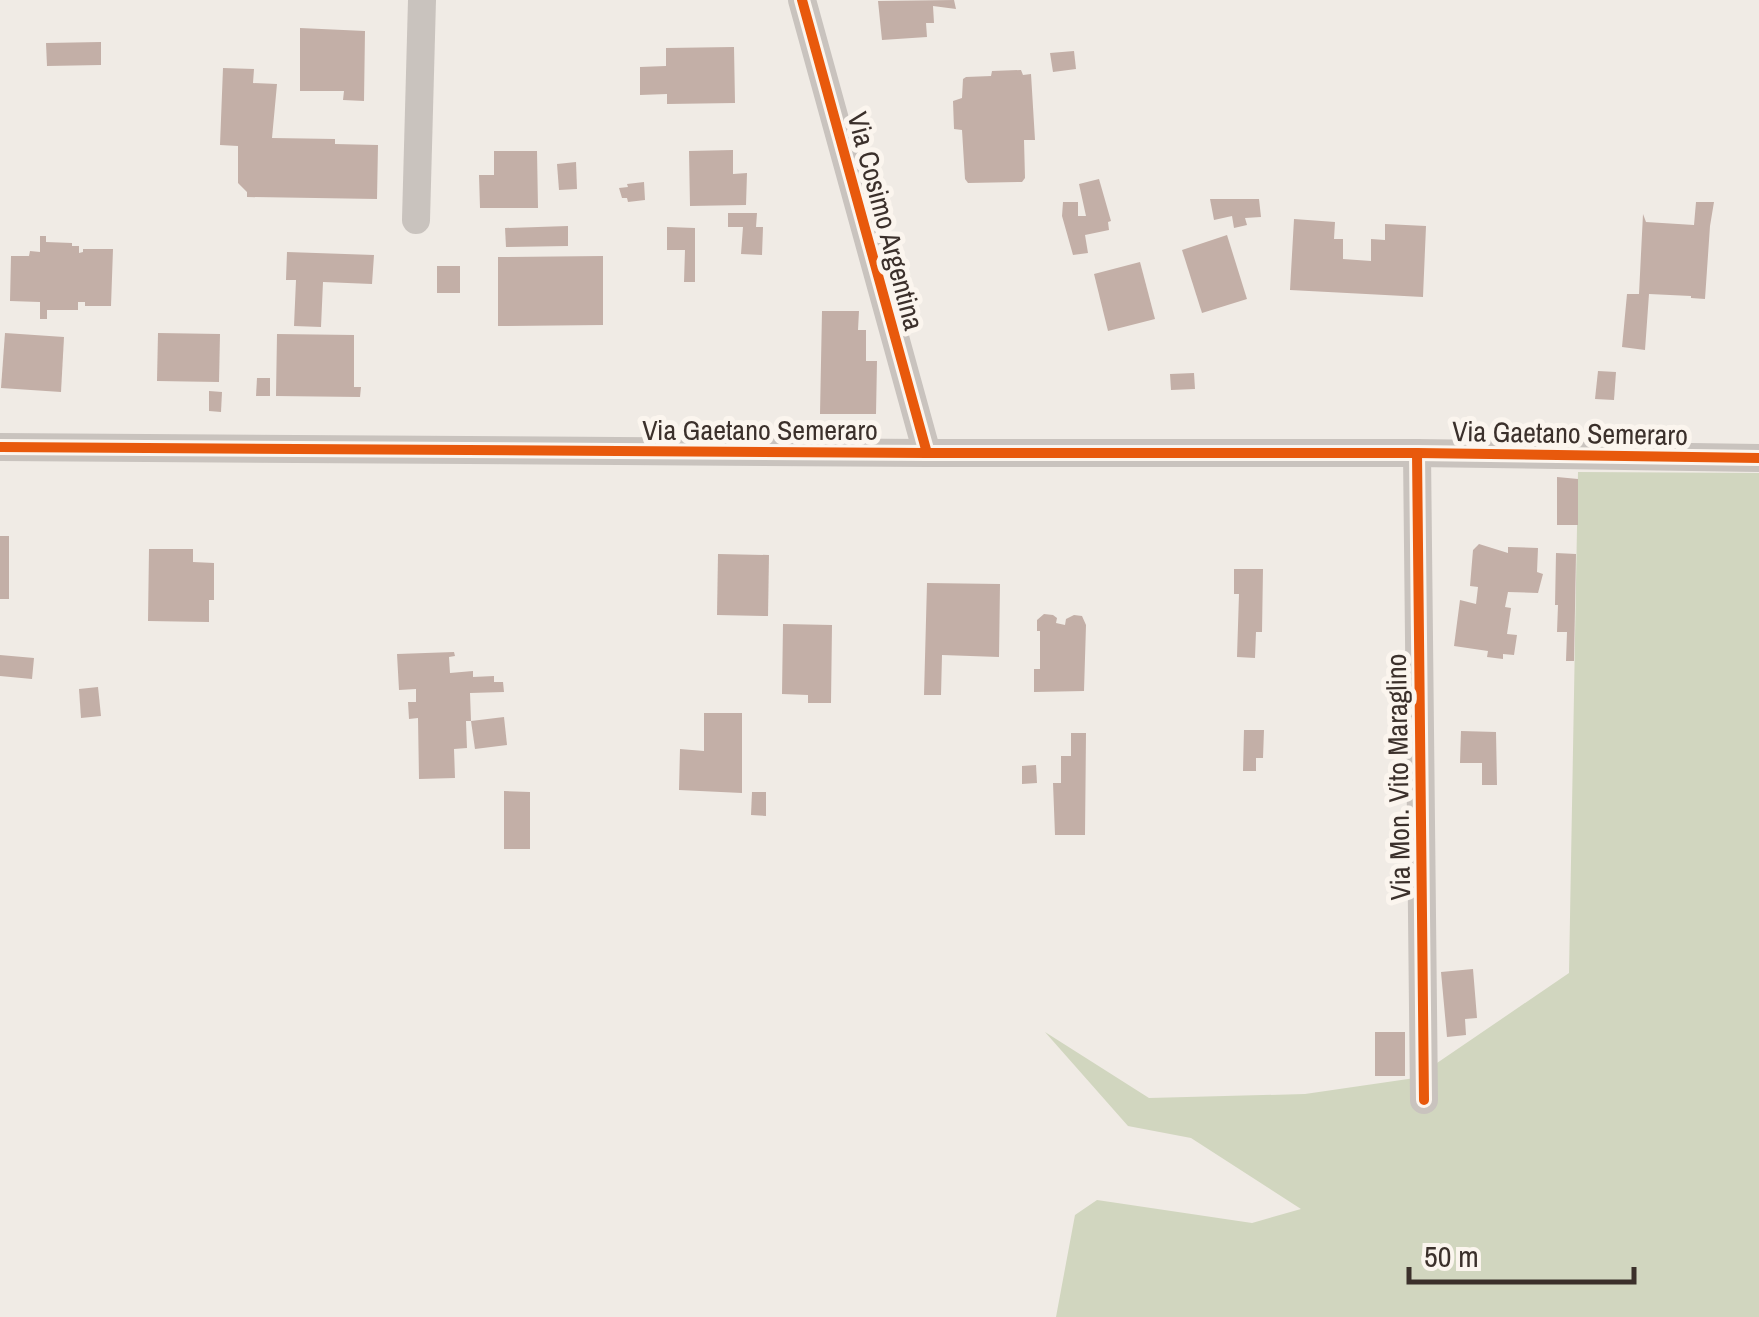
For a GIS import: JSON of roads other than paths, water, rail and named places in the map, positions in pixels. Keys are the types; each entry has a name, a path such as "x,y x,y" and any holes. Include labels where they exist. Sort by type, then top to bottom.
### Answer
{"street":[{"path":"416,220 422,0"},
{"name":"Via Cosimo Argentina","path":"802,0 927,454"},
{"name":"Via Gaetano Semeraro","path":"0,446 1759,458"},
{"name":"Via Mon. Vito Maraglino","path":"1418,453 1424,1100"}]}
